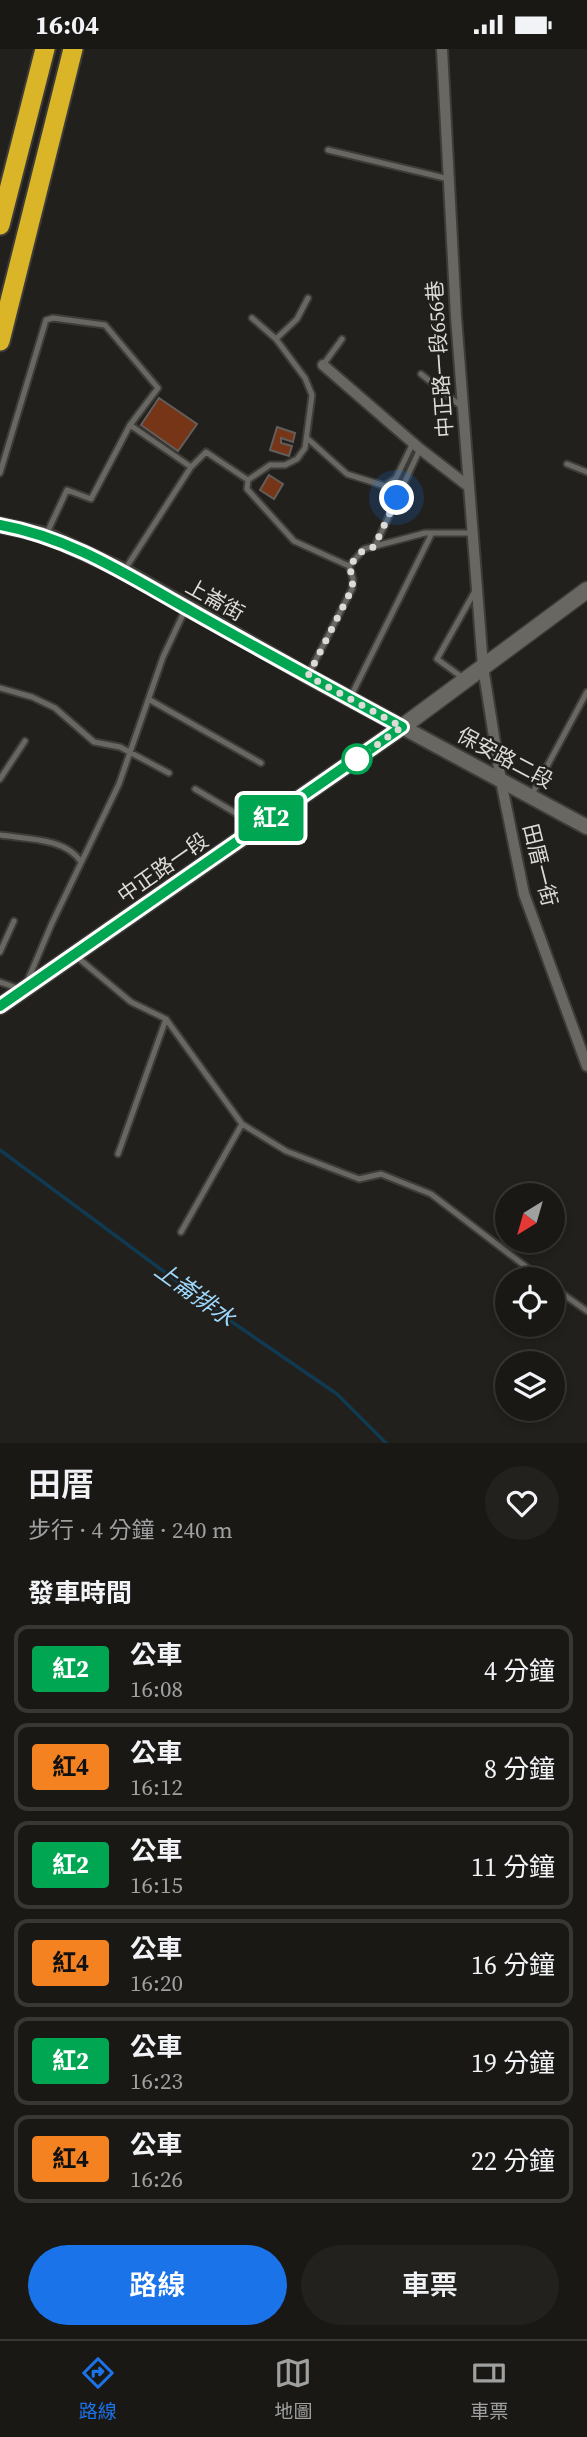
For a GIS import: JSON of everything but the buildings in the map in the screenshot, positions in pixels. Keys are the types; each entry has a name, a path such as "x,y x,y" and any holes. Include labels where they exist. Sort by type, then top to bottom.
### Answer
{"highway":[{"path":"0,225 45,49"},
{"path":"0,341 74,49"}],"main road":[{"name":"中正路一段","path":"0,1006 402,727 587,590"}],"street":[{"name":"中正路一段656巷","path":"442,49 462,407 483,667"},
{"path":"323,365 468,486"},
{"name":"上崙街","path":"0,525 46,535 124,571 402,727"},
{"name":"田厝一街","path":"483,667 501,781 524,894 587,1066"},
{"name":"保安路二段","path":"402,727 587,827"}],"lane":[{"path":"327,150 449,179"},
{"path":"276,339 297,320 307,298"},
{"path":"0,473 46,320 53,318 104,325 158,388 130,425 91,499 67,490 46,535"},
{"path":"251,318 276,339 305,378 312,395 305,448 297,459 285,465 270,465 248,480 247,489 294,541 349,566 353,579 352,589 308,676"},
{"path":"323,365 342,339"},
{"path":"421,374 462,407"},
{"path":"130,425 191,467"},
{"path":"308,439 347,474 385,486 396,478 417,446"},
{"path":"374,547 417,446"},
{"path":"124,571 191,467 206,452 248,480"},
{"path":"566,464 587,472"},
{"path":"349,566 364,549 432,533 471,533"},
{"path":"350,699 432,533"},
{"path":"465,680 438,659 476,590"},
{"path":"0,982 23,990 131,752 163,657 187,608"},
{"path":"0,688 32,697 55,708 94,742 120,747 169,773"},
{"path":"531,796 587,692"},
{"path":"150,700 261,763"},
{"path":"0,779 25,741"},
{"path":"195,789 258,827"},
{"path":"0,835 65,847 75,853 81,862"},
{"path":"0,952 14,921"},
{"path":"75,954 131,1002 166,1019 242,1124 286,1151 359,1179 381,1174 431,1194 526,1267"},
{"path":"118,1154 166,1019"},
{"path":"181,1232 242,1124"},
{"path":"565,1295 587,1311"}],"waterway":[{"name":"上崙排水","path":"0,1150 232,1322 337,1394 386,1443"}],"bus line":[{"name":"紅2","path":"0,525 46,535 124,571 402,727 0,1006"}],"route":[{"path":"357,759 402,727 308,676 352,589 353,579 349,566 364,549 374,547 397,498"}]}
